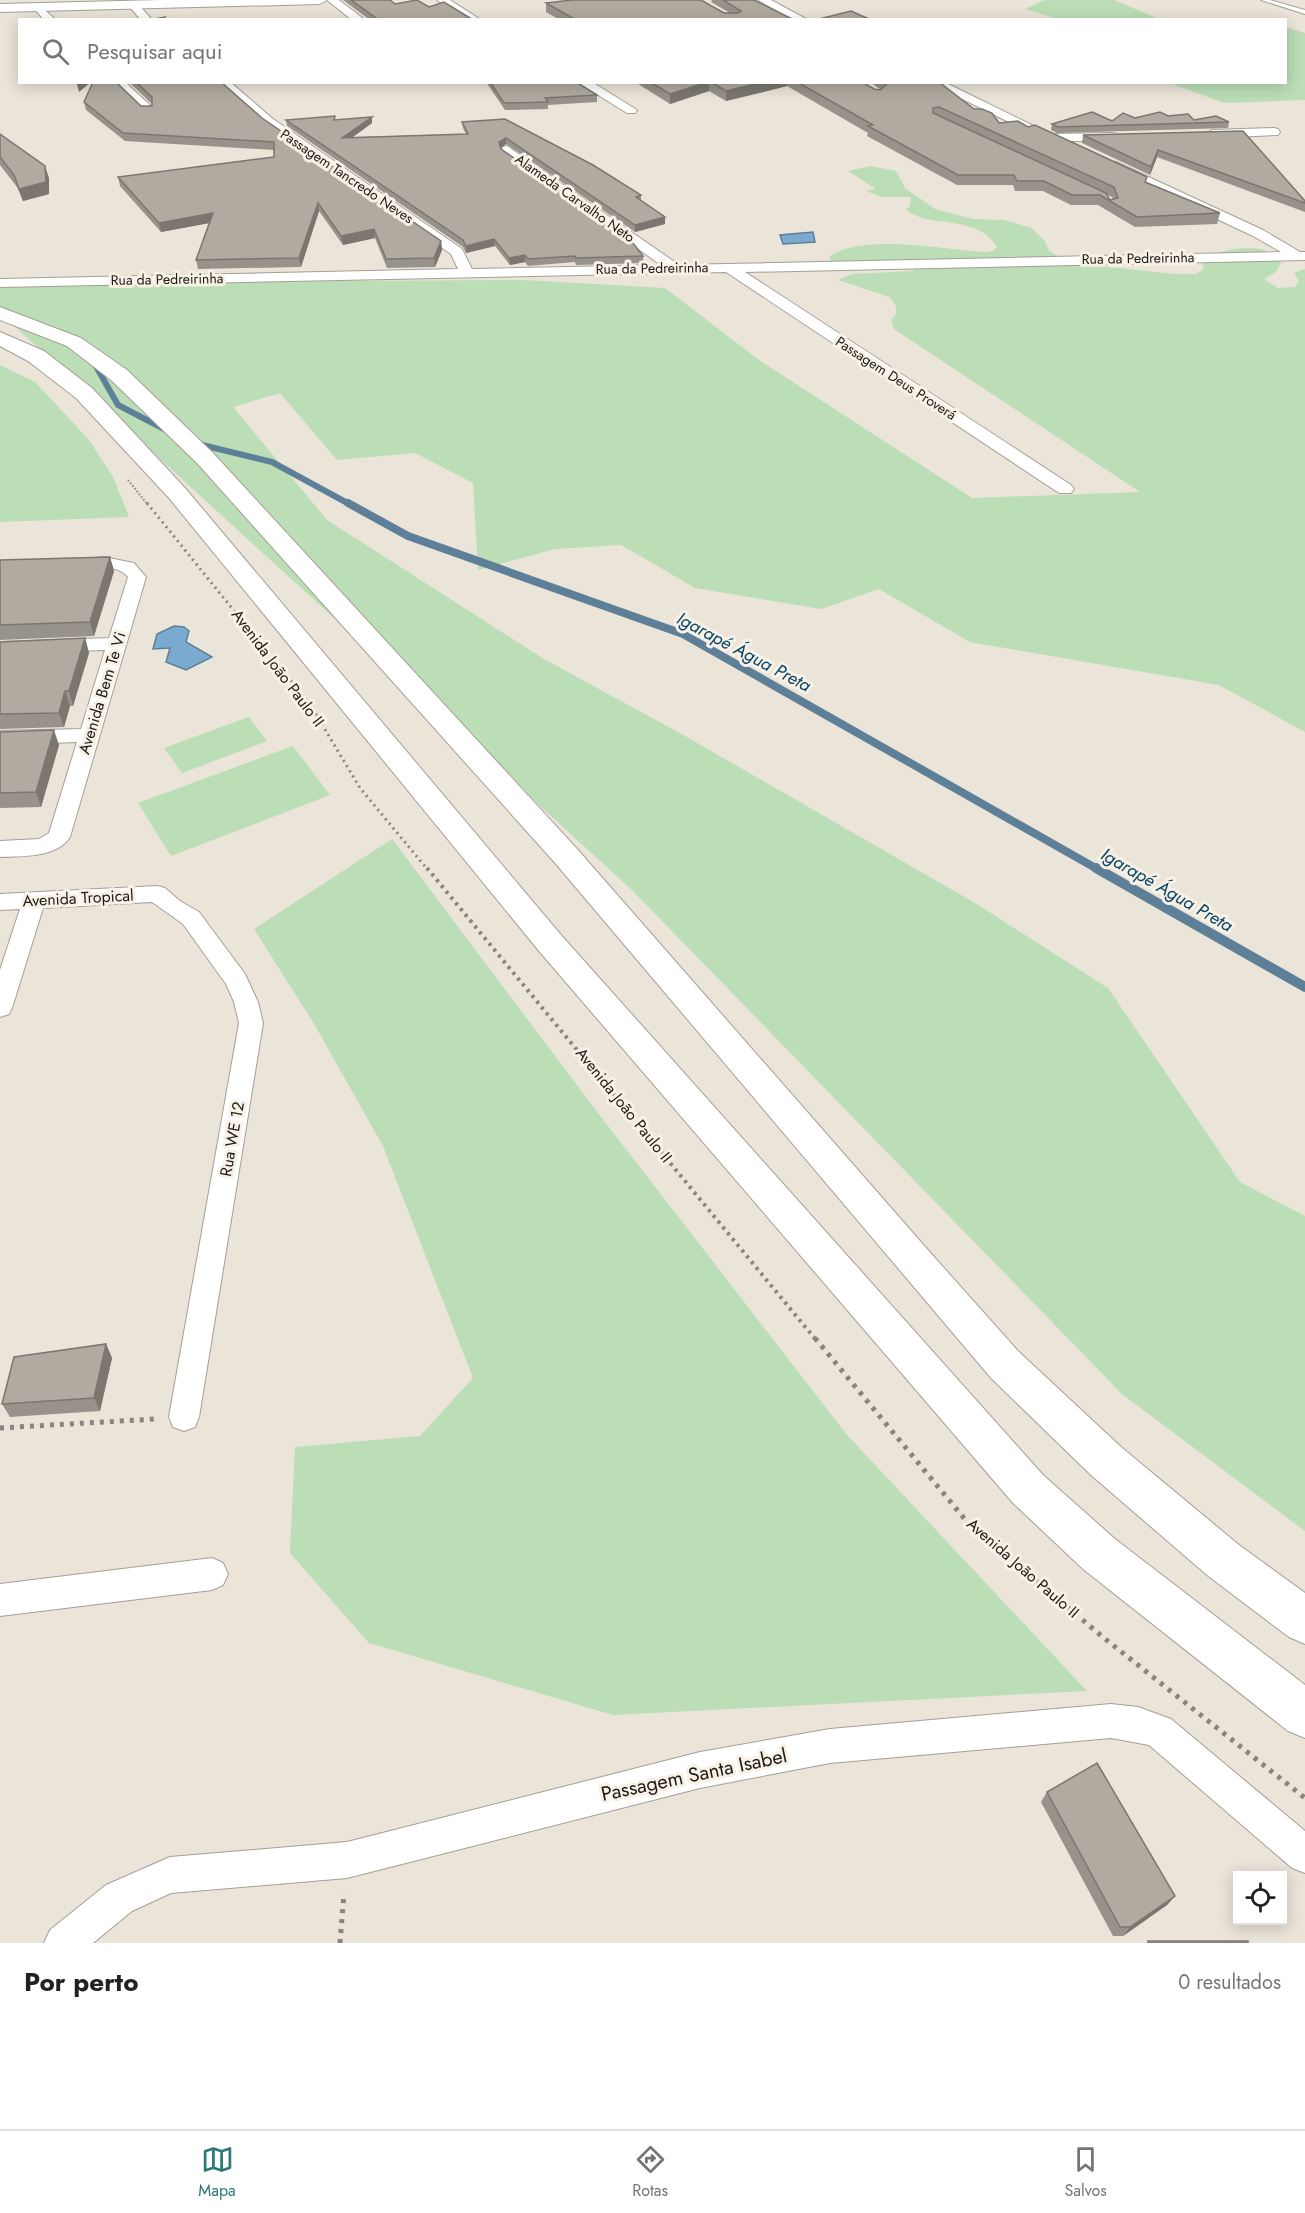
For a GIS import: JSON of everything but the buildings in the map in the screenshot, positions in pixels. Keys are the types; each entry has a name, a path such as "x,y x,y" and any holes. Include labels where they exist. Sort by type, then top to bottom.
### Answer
{"main road":[{"path":"0,312 74,342 119,375 205,459 567,857 1005,1365 1106,1461 1223,1560 1305,1621"},
{"name":"Avenida João Paulo II","path":"0,338 36,356 84,393 177,493 550,943 1028,1489 1099,1554 1305,1714"}],"street":[{"path":"0,8 38,8 103,3 134,6 320,0"},
{"path":"332,0 357,18"},
{"path":"442,0 473,18"},
{"path":"762,0 799,18"},
{"path":"134,6 145,18"},
{"path":"38,8 49,18"},
{"path":"120,84 148,110"},
{"name":"Passagem Tancredo Neves","path":"224,84 269,122 457,252 467,273"},
{"path":"586,84 631,110"},
{"path":"938,84 1081,152"},
{"path":"1204,134 1274,132"},
{"path":"1051,138 1133,136"},
{"name":"Alameda Carvalho Neto","path":"507,150 673,267"},
{"path":"1101,160 1258,233 1302,257"},
{"name":"Rua da Pedreirinha","path":"0,283 673,267 1302,257"},
{"name":"Passagem Deus Proverá","path":"728,267 1065,489"},
{"name":"Avenida Bem Te Vi","path":"0,849 32,848 59,837 136,577 129,567 114,563 57,565"},
{"path":"0,648 117,644"},
{"path":"0,738 88,735"},
{"name":"Avenida Tropical","path":"0,902 157,894"},
{"name":"Rua WE 12","path":"157,894 172,907 191,918 236,980 246,1002 251,1023 184,1417"},
{"path":"0,1008 34,900"},
{"path":"0,1600 212,1574"},
{"name":"Passagem Santa Isabel","path":"63,1943 119,1898 170,1875 347,1860 689,1772 830,1746 1111,1721 1138,1724 1159,1731 1305,1855"}],"lane":[{"path":"1264,0 1305,12"}],"path":[{"name":"Avenida João Paulo II","path":"126,478 311,706 360,788 968,1522 1104,1638 1305,1798"},
{"path":"0,1428 184,1417"},
{"path":"340,1943 347,1860"}],"green space":[{"path":"1044,0 1114,0 1157,18 1056,18 1025,9"},
{"path":"1287,27 1305,33 1305,100 1224,103 1173,84 1287,84"},
{"path":"870,166 896,171 905,188 935,209 973,219 1004,220 1031,228 1045,241 1049,251 1070,263 1175,274 1196,274 1203,270 1204,258 1208,255 1237,249 1256,249 1266,251 1281,263 1276,272 1264,279 1278,288 1295,287 1299,281 1294,273 1305,269 1305,732 1219,685 970,642 879,589 821,609 695,588 621,545 555,549 478,570 473,483 415,453 337,460 280,393 233,407 327,520 544,659 685,736 975,903 1108,988 1240,1182 1305,1216 1305,1531 1122,1394 632,890 0,313 0,283 523,280 665,288 759,360 972,498 1140,492 894,329 891,320 896,314 896,308 889,297 838,280 852,274 913,271 915,267 835,264 830,260 830,256 845,249 864,245 905,245 985,252 993,251 997,247 988,236 977,229 915,215 906,209 910,206 911,197 882,197 866,191 876,189 848,171"},
{"path":"0,365 35,382 89,440 113,477 129,517 0,522"},
{"path":"249,717 267,741 182,773 164,748"},
{"path":"293,746 330,795 171,856 138,803"},
{"path":"392,839 598,1113 847,1435 1087,1691 613,1715 369,1643 290,1553 295,1447 420,1436 473,1378 383,1146 313,1022 254,929"}],"water":[{"path":"813,232 815,242 783,244 780,235"},
{"path":"174,626 184,627 189,631 186,642 212,657 186,670 166,662 170,648 153,649 157,634"}],"waterway":[{"name":"Igarapé Água Preta","path":"93,361 118,405 168,431"},
{"name":"Igarapé Água Preta","path":"194,443 272,462 351,505"},
{"name":"Igarapé Água Preta","path":"348,503 408,536 683,634 1099,870"},
{"name":"Igarapé Água Preta","path":"1096,868 1305,987"}]}
